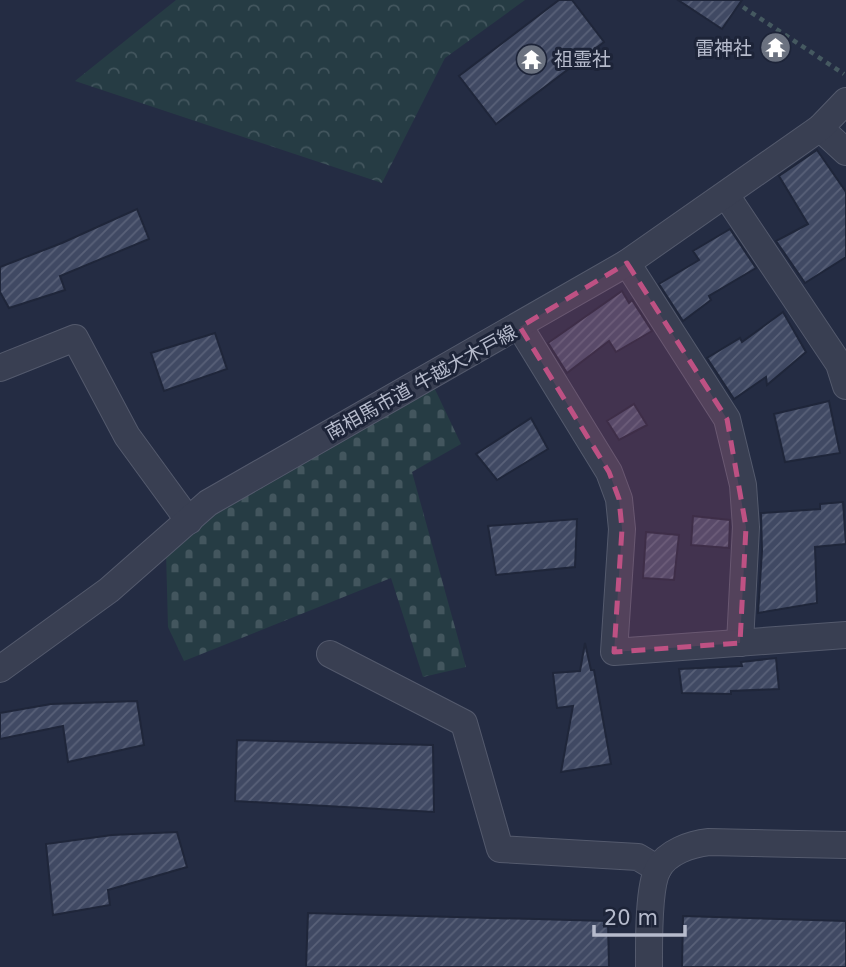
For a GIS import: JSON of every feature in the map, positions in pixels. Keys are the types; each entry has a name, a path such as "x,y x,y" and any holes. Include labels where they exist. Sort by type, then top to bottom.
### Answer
{"street":[{"name":"南相馬市道 牛越大木戸線","path":"0,669 109,590 208,503 520,327 627,262 820,128 846,101"},
{"path":"820,128 846,152"},
{"path":"726,195 839,364 846,386"},
{"path":"627,262 727,419 743,485 746,527 740,643"},
{"path":"520,327 609,472 619,499 622,529 614,652 846,635"},
{"path":"0,368 75,338 127,436 189,521"},
{"path":"330,654 464,723 500,849 638,858 658,869"},
{"path":"649,967 651,912 658,869 690,844 709,842 846,845"}],"path":[{"path":"743,7 846,76"}],"highlighted area":[{"path":"627,263 727,419 746,527 740,643 614,652 622,529 619,499 609,472 520,327"}],"green space":[{"path":"176,0 525,0 445,58 382,183 75,81"},
{"path":"432,383 461,444 412,472 466,667 423,677 391,578 184,661 168,627 166,552 230,500"}],"building":[{"name":"祖霊社","path":"559,0 572,0 604,42 496,124 459,76"},
{"path":"678,0 742,0 722,29"},
{"path":"817,150 846,192 846,257 805,283 776,241 808,224 779,176"},
{"path":"137,209 149,239 60,276 65,290 9,308 0,292 0,267"},
{"path":"730,229 756,268 709,296 711,300 683,321 659,284 699,260 693,251"},
{"path":"622,291 629,303 632,300 652,331 616,352 609,341 567,373 548,343"},
{"path":"783,312 806,352 767,385 766,377 734,399 707,358 740,338 742,342"},
{"path":"215,333 227,369 164,391 151,353"},
{"path":"829,401 840,453 785,462 774,414"},
{"path":"634,404 647,425 619,440 607,421"},
{"path":"531,418 548,449 497,480 476,454"},
{"path":"843,502 846,544 815,547 817,603 758,613 762,551 761,513 820,509 820,504"},
{"path":"693,516 730,520 729,548 691,545"},
{"path":"577,519 575,567 496,575 488,526"},
{"path":"646,532 679,535 674,580 643,578"},
{"path":"585,643 591,670 594,670 611,764 561,772 573,706 557,708 553,673 580,671"},
{"path":"776,658 779,689 731,691 731,694 682,693 679,669 742,666 741,662"},
{"path":"137,701 144,745 68,762 63,726 0,739 0,713 51,704"},
{"path":"237,740 433,745 434,812 235,801"},
{"path":"177,832 187,867 108,890 110,905 53,915 46,844 112,835"},
{"path":"308,913 608,921 609,967 306,967"},
{"path":"683,916 846,921 846,967 682,967"}],"place":[{"name":"雷神社","path":"775,48"},
{"name":"祖霊社","path":"531,59"}]}
